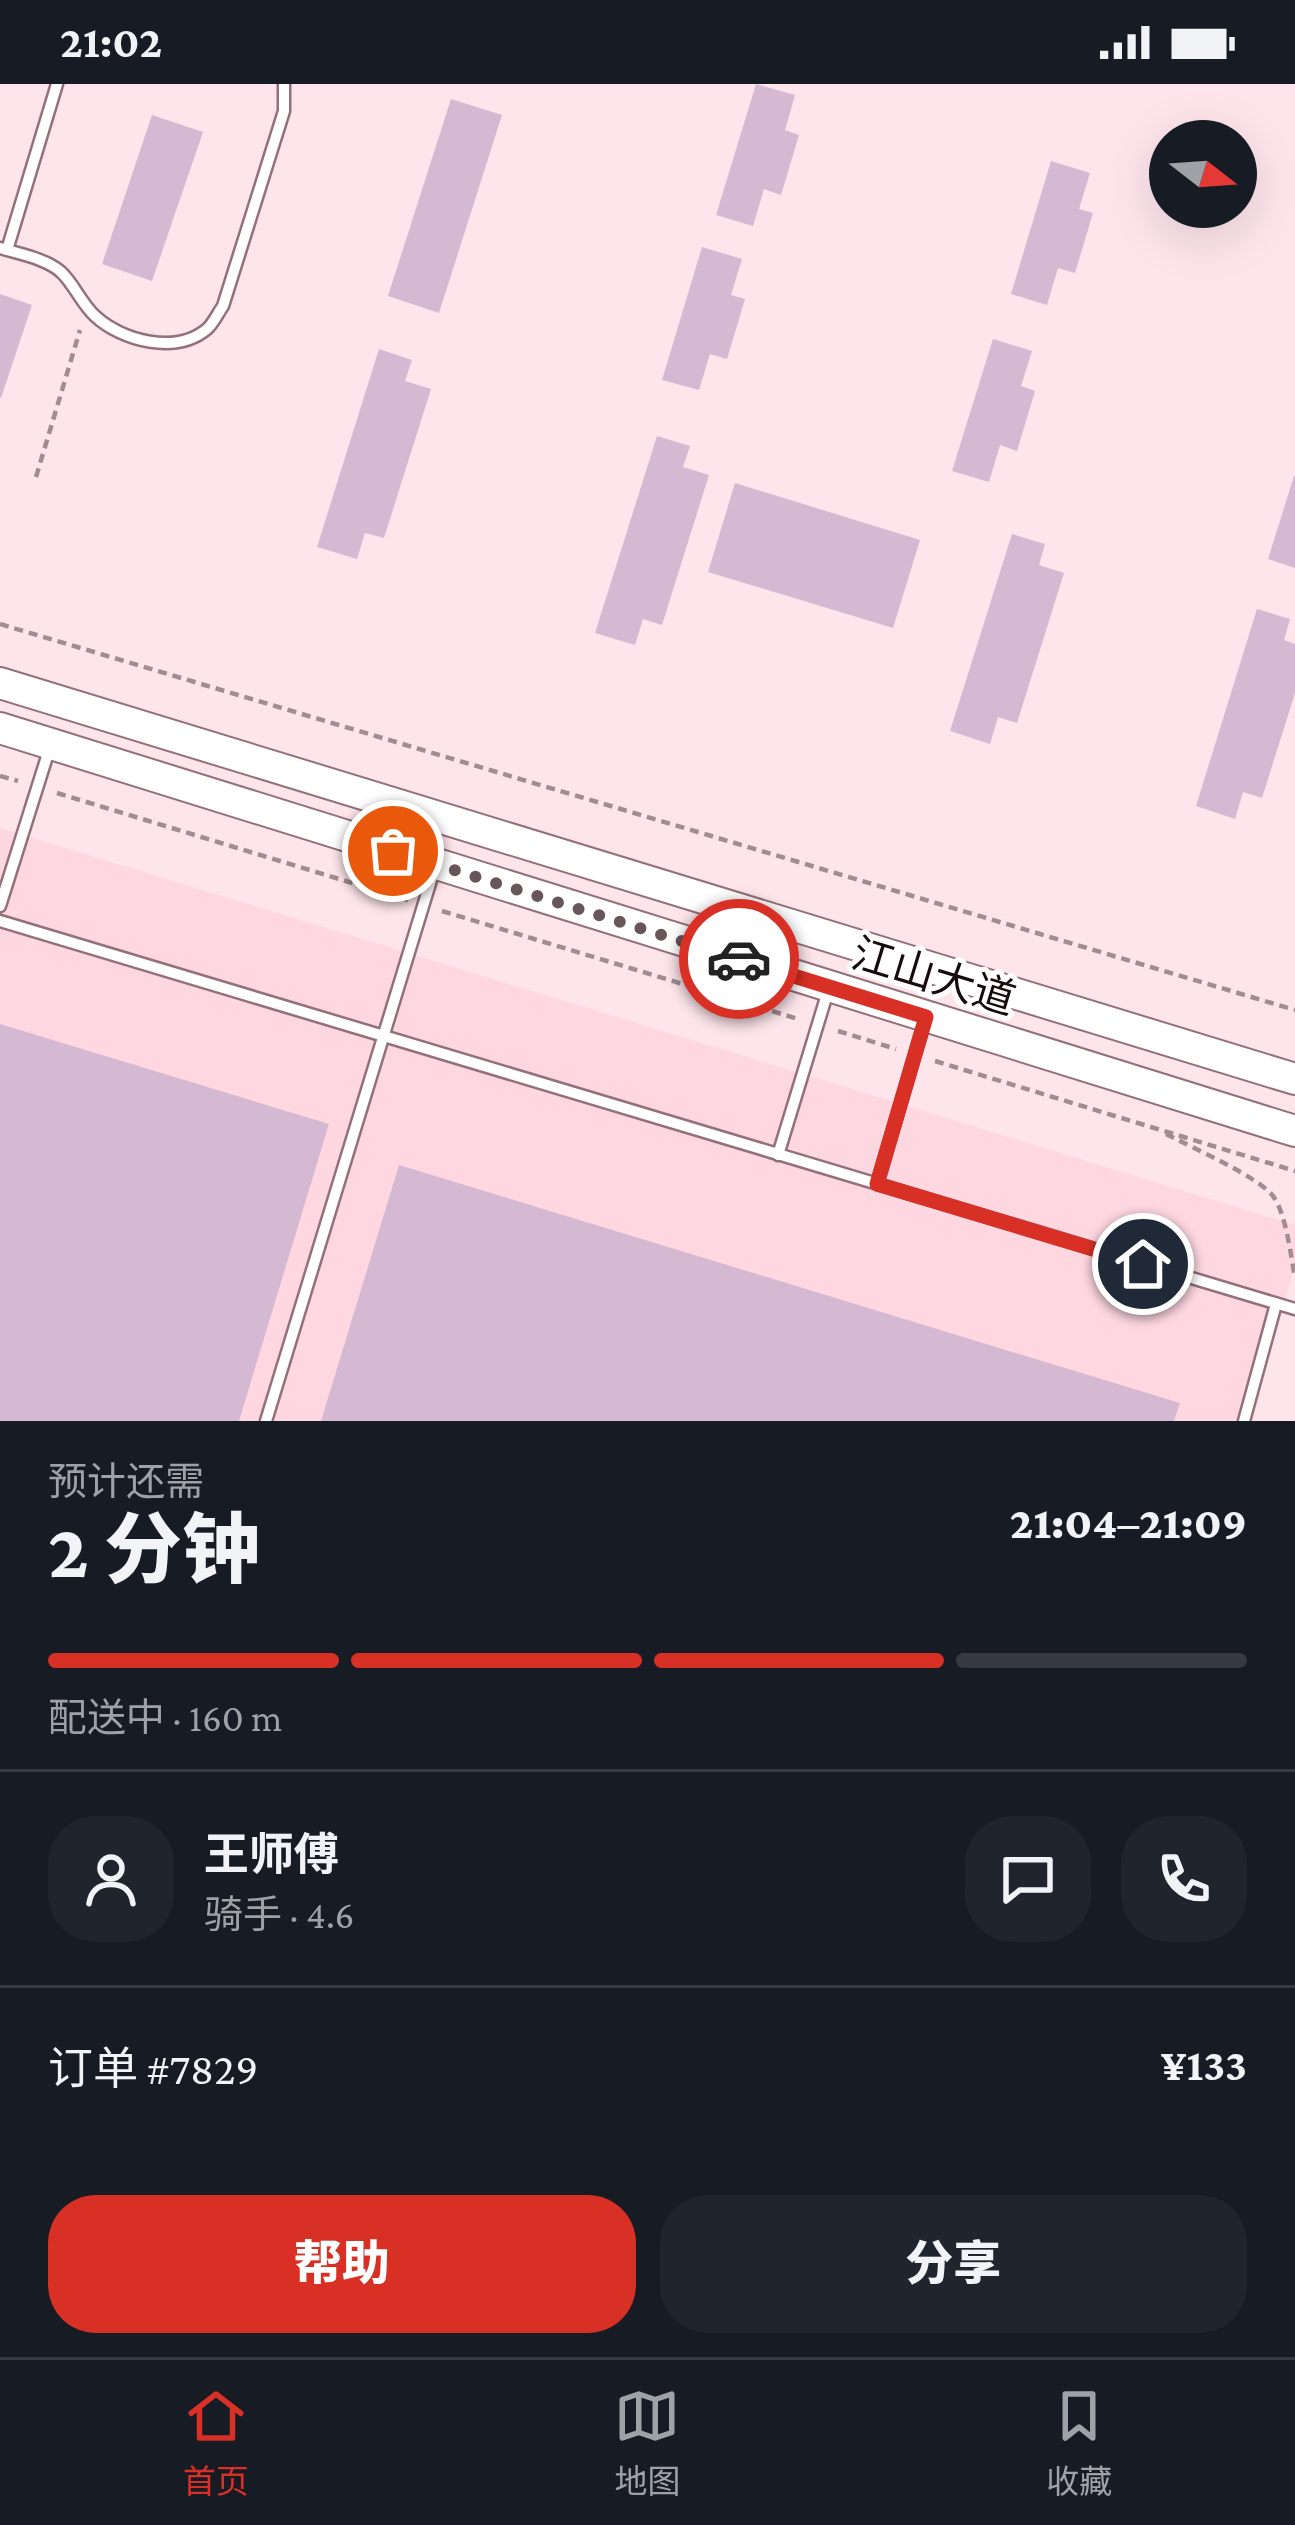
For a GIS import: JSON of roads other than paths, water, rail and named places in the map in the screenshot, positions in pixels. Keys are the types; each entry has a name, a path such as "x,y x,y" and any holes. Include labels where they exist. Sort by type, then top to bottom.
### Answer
{"main road":[{"name":"江山大道","path":"0,683 1295,1078"},
{"name":"江山大道","path":"0,728 1295,1131"}],"lane":[{"path":"56,84 3,249 62,272 87,308 117,332 163,343 187,340 208,328 223,306 284,111 284,84"},
{"path":"0,906 51,744"},
{"path":"266,1421 436,864"},
{"path":"0,921 1295,1310"},
{"path":"778,1155 829,988"},
{"path":"877,1184 926,1017"},
{"path":"1244,1421 1276,1304"}]}
